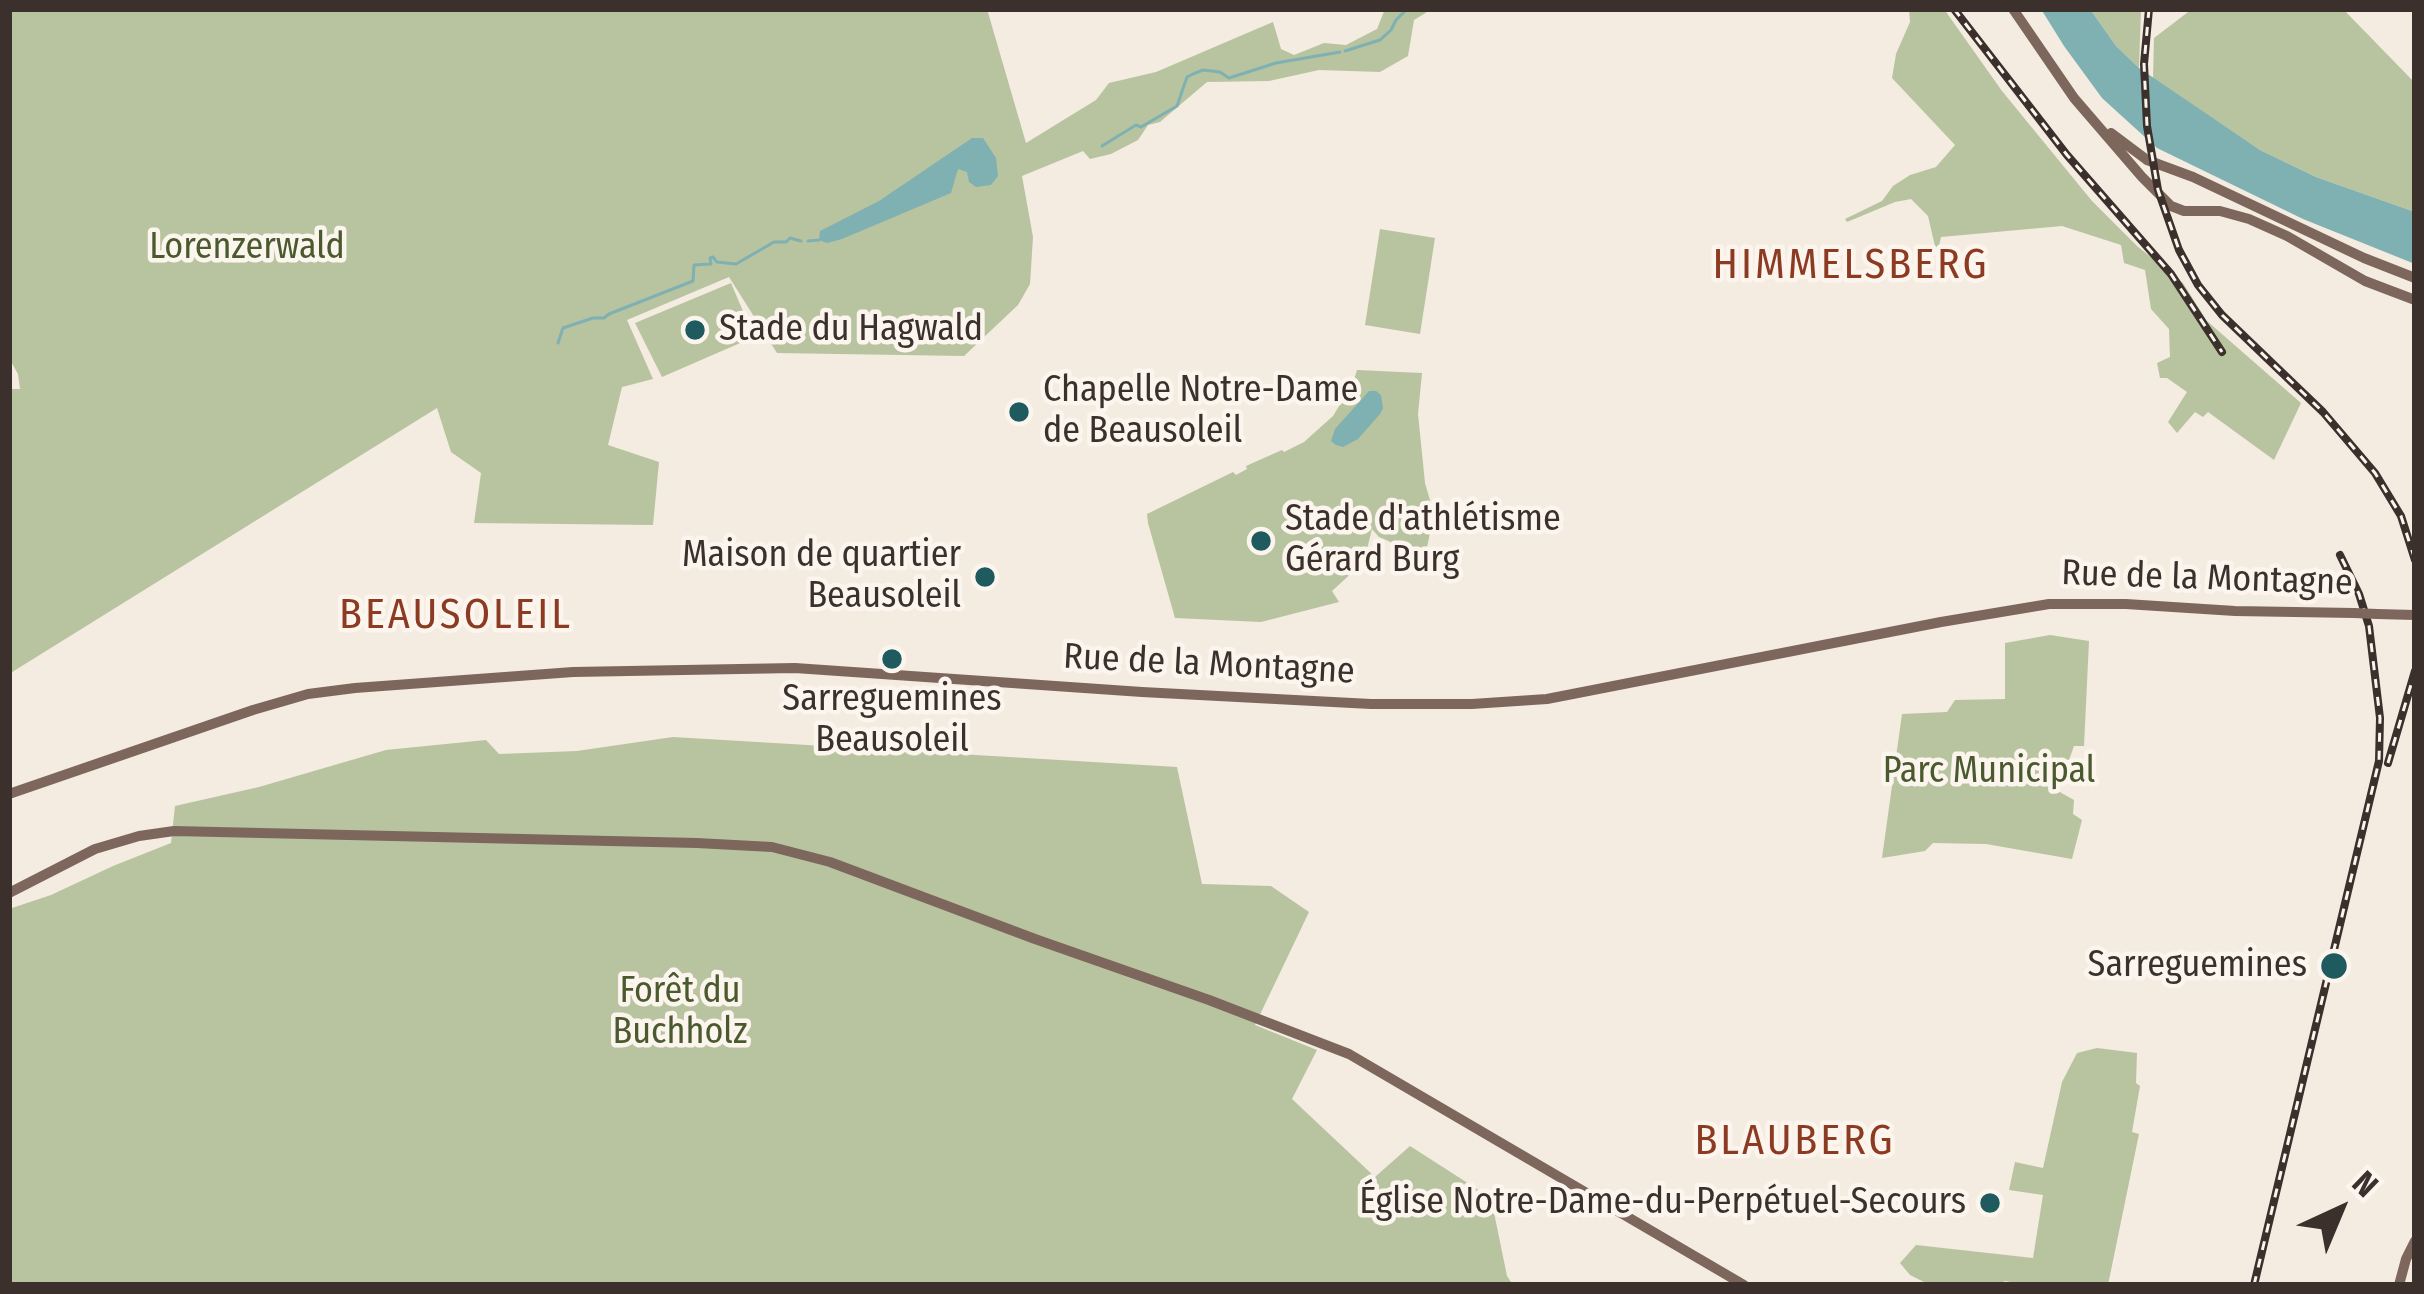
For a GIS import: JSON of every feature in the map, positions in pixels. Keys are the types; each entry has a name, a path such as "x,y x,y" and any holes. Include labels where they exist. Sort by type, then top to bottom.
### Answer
{"main road":[{"path":"2013,9 2100,130 2177,209 2240,215 2333,265 2411,299"},
{"path":"2046,58 2163,193 2177,203 2231,206 2415,278"},
{"path":"2116,138 2147,160 2364,258"},
{"name":"Rue de la Montagne","path":"9,794 253,710 308,694 355,688 573,672 795,668 1142,692 1372,704 1472,704 1547,699 2049,604 2415,614"},
{"path":"9,893 94,849 174,831 772,847 830,862 1332,1049 1740,1285"},
{"path":"2399,1285 2415,1241"}],"green space":[{"name":"Lorenzerwald","path":"12,9 987,9 1026,143 1096,100 1109,83 1156,72 1273,22 1281,49 1294,55 1324,43 1346,45 1377,29 1385,9 1432,9 1414,20 1408,56 1380,72 1319,70 1269,81 1207,82 1160,122 1148,125 1138,140 1111,154 1090,159 1083,151 1022,176 1033,237 1030,284 1018,305 964,356 777,353 729,277 627,320 653,379 622,387 608,445 659,462 653,525 474,523 481,473 451,452 437,408 9,674 9,389 20,389 9,358"},
{"path":"1909,9 1944,9 2002,91 2092,201 2183,283 2207,321 2301,403 2274,460 2208,412 2203,417 2195,412 2177,433 2168,422 2187,392 2160,378 2157,363 2170,357 2169,329 2151,309 2145,270 2124,263 2121,245 2062,226 1941,237 1937,255 1928,216 1911,199 1847,222 1845,219 1882,201 1910,175 1936,167 1955,145 1892,78 1910,22"},
{"path":"2090,9 2141,9 2139,68 2116,46"},
{"path":"2192,9 2343,9 2415,83 2415,212 2316,177 2260,150 2153,79 2154,38"},
{"path":"1380,229 1435,238 1420,334 1365,325"},
{"name":"Stade du Hagwald","path":"731,283 754,337 662,377 635,323"},
{"name":"Stade d'athlétisme Gérard Burg","path":"1357,370 1422,373 1418,414 1425,483 1434,514 1425,557 1379,537 1372,529 1356,569 1332,591 1339,602 1261,622 1175,618 1147,514 1304,442 1333,416"},
{"name":"Parc Municipal","path":"2050,635 2089,641 2084,746 2074,746 2058,791 2074,800 2073,814 2082,820 2072,859 1986,844 1933,843 1925,851 1882,858 1902,714 1947,712 1955,700 2005,699 2005,643"},
{"name":"Forêt du Buchholz","path":"673,737 1177,767 1202,884 1271,886 1309,912 1255,1025 1317,1050 1292,1099 1375,1177 1410,1146 1491,1198 1507,1276 1513,1285 9,1285 9,909 171,843 175,806 386,750 486,740 499,754 577,751"},
{"path":"2097,1048 2137,1053 2136,1083 2140,1086 2132,1132 2139,1134 2108,1285 2005,1281 1930,1285 1910,1275 1900,1263 1916,1245 2033,1258 2043,1195 2009,1190 2015,1162 2043,1168 2062,1082 2077,1053"}],"water":[{"path":"2041,9 2090,9 2116,46 2139,68 2260,150 2316,177 2415,212 2415,264 2303,219 2157,148 2102,98"},
{"path":"972,138 983,138 996,158 998,176 991,185 976,187 967,172 958,169 951,193 842,239 819,240 820,231 879,201"},
{"path":"1369,391 1381,395 1380,414 1358,439 1343,447 1336,445 1331,441 1335,429"}],"waterway":[{"path":"1345,51 1380,40 1407,9"},
{"path":"1102,146 1177,106 1187,77 1203,70 1229,78 1276,63 1340,52"},
{"path":"808,241 819,240"},
{"path":"558,343 563,328 604,318 693,281 694,265 711,264 710,258 736,264 774,242 801,241"}],"railway":[{"path":"1954,9 2067,155 2171,274 2222,352"},
{"path":"2149,9 2144,64 2147,126 2158,190 2179,250 2222,315 2323,412 2375,473 2401,516 2415,560"},
{"path":"2254,1285 2379,761 2380,718 2369,626 2340,555"},
{"path":"2388,763 2415,671"}],"place":[{"name":"Stade du Hagwald","path":"695,330"},
{"name":"Chapelle Notre-Dame de Beausoleil","path":"1019,412"},
{"name":"Stade d'athlétisme Gérard Burg","path":"1261,541"},
{"name":"Maison de quartier Beausoleil","path":"985,577"},
{"name":"Sarreguemines Beausoleil","path":"892,659"},
{"name":"Sarreguemines","path":"2334,966"},
{"name":"Église Notre-Dame-du-Perpétuel-Secours","path":"1990,1203"}],"district":[{"name":"HIMMELSBERG","path":"1851,266"},
{"name":"BEAUSOLEIL","path":"456,616"},
{"name":"BLAUBERG","path":"1795,1142"}]}
